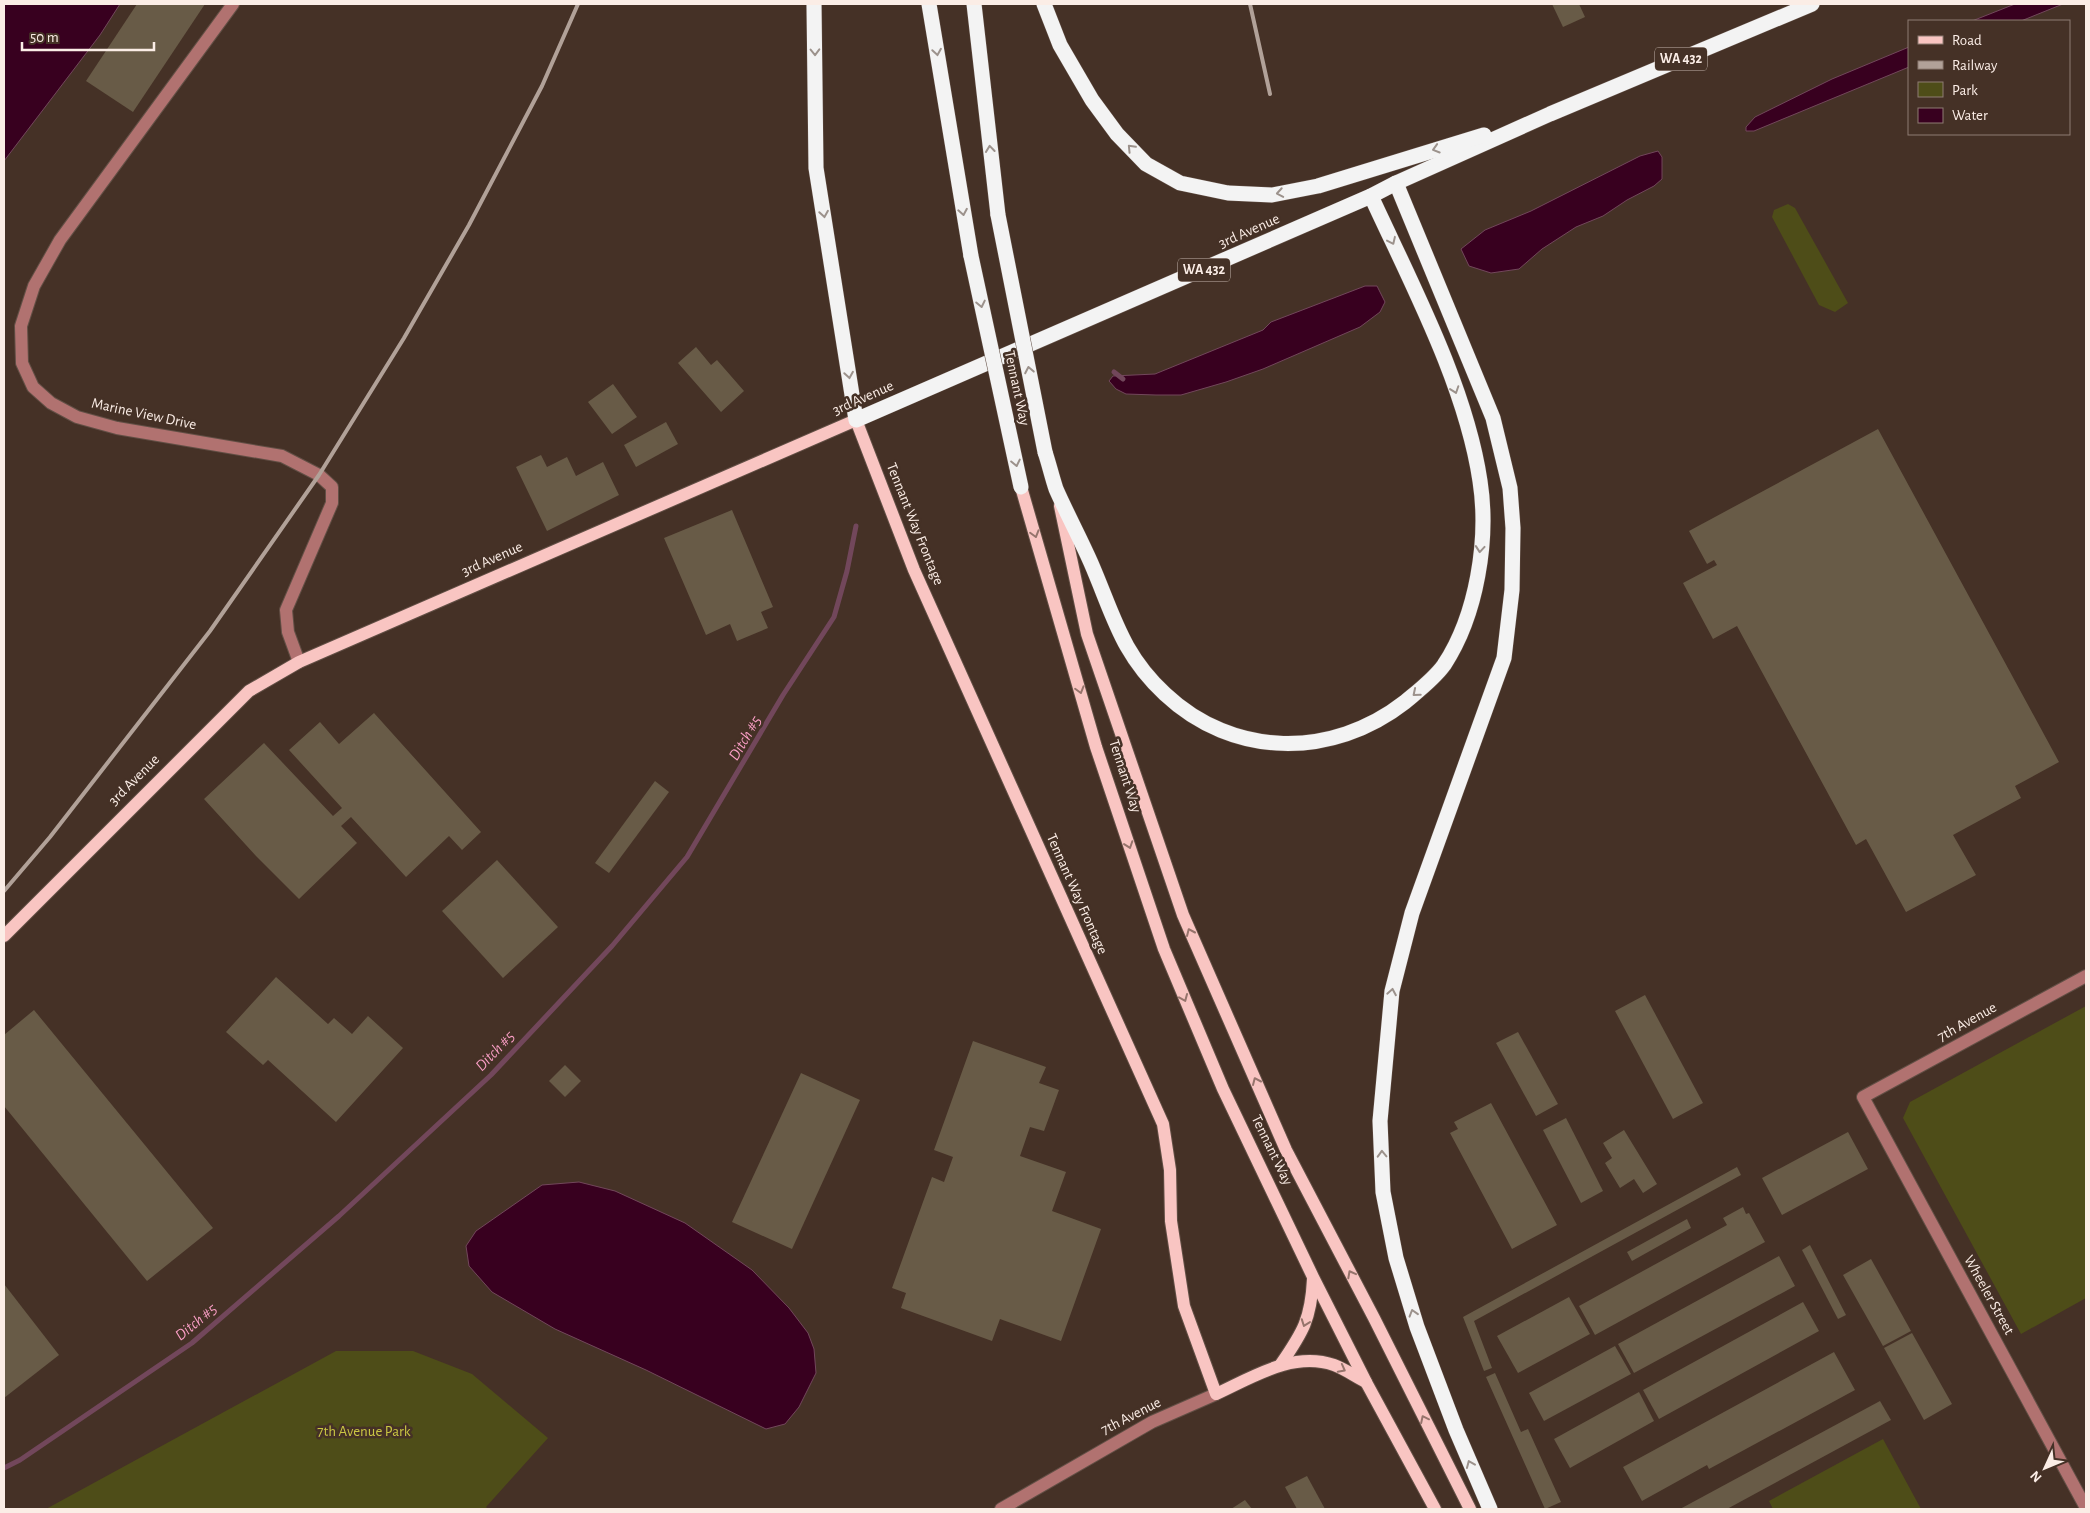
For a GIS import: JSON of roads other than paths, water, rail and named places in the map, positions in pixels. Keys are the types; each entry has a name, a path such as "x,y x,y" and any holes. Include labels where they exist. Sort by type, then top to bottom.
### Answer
{"highway":[{"path":"814,4 816,168 856,420"},
{"name":"Tennant Way","path":"929,4 971,256 1021,488"},
{"name":"Tennant Way","path":"974,4 998,215 1045,452 1055,486"},
{"path":"1044,4 1060,46 1092,100 1117,134 1146,164 1180,183 1228,193 1272,194 1318,186 1550,114"},
{"name":"3rd Avenue","path":"856,420 1371,196 1396,182 1550,114 1812,4"},
{"path":"1396,182 1493,418 1510,488 1513,528 1512,590 1504,658 1412,913 1392,991 1380,1121 1383,1192 1396,1258 1417,1327 1456,1430 1490,1509"},
{"path":"1055,486 1092,564 1111,616 1126,648 1146,674 1166,695 1208,725 1264,743 1292,744 1317,742 1348,734 1370,725 1396,709 1420,690 1443,666 1461,632 1478,579 1482,526 1480,481 1468,429 1450,374 1428,320 1371,196"}],"main road":[{"name":"3rd Avenue","path":"4,936 249,691 300,662 856,420"},
{"name":"Tennant Way Frontage","path":"856,420 914,570 1163,1124 1170,1170 1171,1221 1184,1306 1216,1394"},
{"name":"Tennant Way","path":"1055,486 1087,634 1183,915 1286,1150 1374,1318 1470,1509"},
{"name":"Tennant Way","path":"1021,488 1096,747 1164,949 1223,1089 1313,1277 1366,1382 1435,1509"},
{"path":"1281,1364 1301,1335 1312,1306 1313,1277"},
{"path":"1281,1364 1312,1361 1334,1365 1366,1382"},
{"name":"7th Avenue","path":"1216,1394 1281,1364"}],"street":[{"name":"Marine View Drive","path":"233,4 60,240 34,286 21,326 22,363 33,387 51,403 77,416 117,428 282,456 319,475 332,487 332,503 286,610 288,632 300,662"},
{"name":"7th Avenue","path":"1863,1097 2086,976"},
{"name":"Wheeler Street","path":"1863,1097 2086,1508"},
{"name":"7th Avenue","path":"1001,1509 1152,1422 1216,1394"}],"water":[{"path":"4,4 120,4 100,35 4,161"},
{"path":"2015,4 2063,4 2023,20 1975,20"},
{"path":"1908,47 1908,67 1754,131 1746,131 1746,127 1755,117 1832,79"},
{"path":"1658,151 1662,157 1662,179 1654,186 1627,200 1603,216 1576,227 1542,249 1519,269 1491,273 1469,266 1461,249 1485,230 1531,211 1640,156"},
{"path":"1365,286 1377,286 1385,302 1380,312 1360,327 1263,369 1181,395 1126,394 1116,389 1109,381 1113,376 1155,374 1263,330 1271,322"},
{"path":"579,1182 615,1191 685,1223 752,1270 789,1308 808,1333 814,1349 816,1373 799,1407 785,1424 766,1429 646,1370 555,1329 492,1292 469,1266 466,1246 476,1231 542,1185"}],"waterway":[{"path":"1114,372 1123,379"},
{"name":"Ditch #5","path":"4,1468 20,1460 192,1343 339,1216 491,1075 612,946 687,857 783,695 834,617 847,571 856,526"}],"railway":[{"path":"4,891 50,837 210,631 319,475 404,338 469,225 542,86 578,4"},
{"path":"1250,4 1270,94"}],"park label":[{"name":"7th Avenue Park","path":"364,1431"}]}
